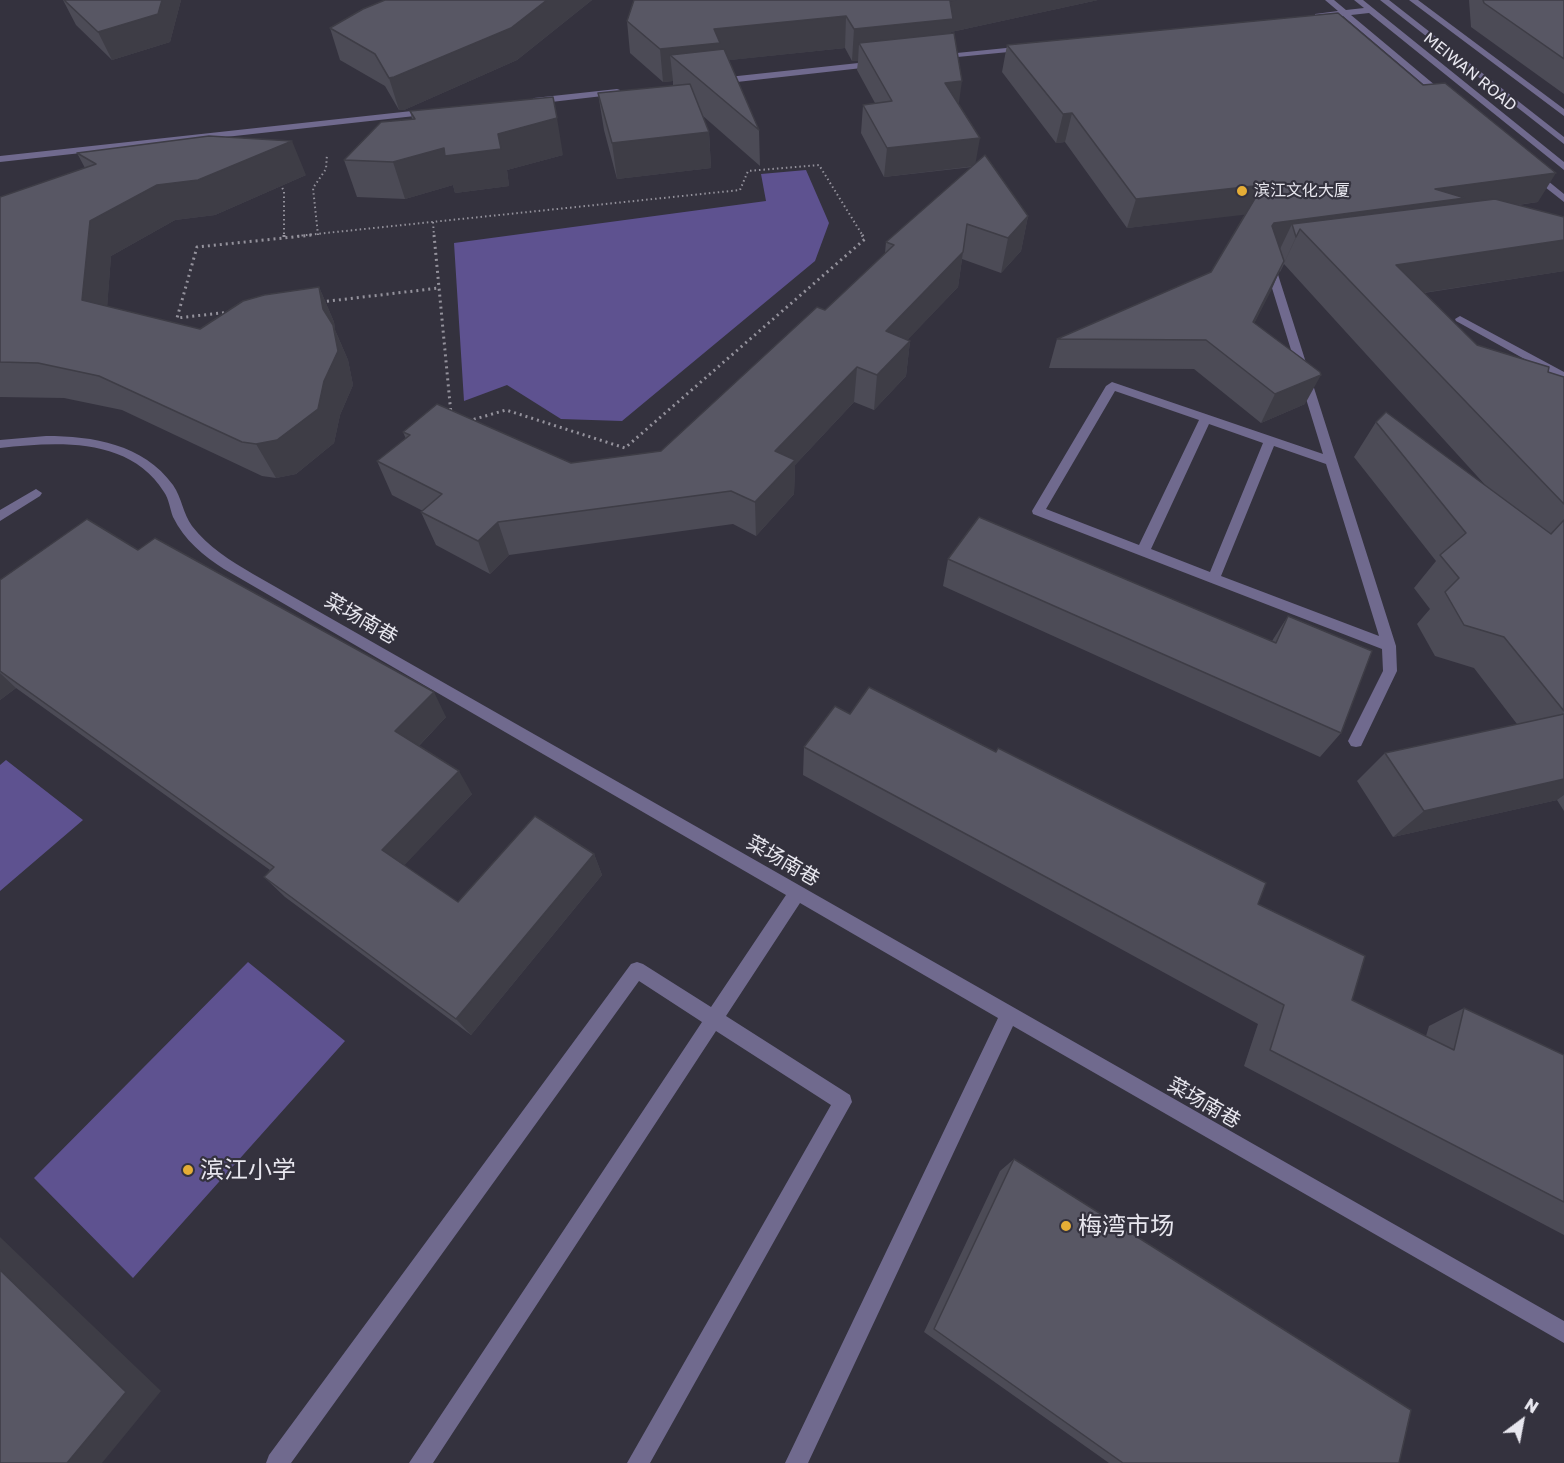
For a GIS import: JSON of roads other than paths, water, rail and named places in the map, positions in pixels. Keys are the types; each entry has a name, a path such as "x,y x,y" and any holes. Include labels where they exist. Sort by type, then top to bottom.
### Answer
{"street":[{"path":"1329,0 1454,106"},
{"name":"MEIWAN ROAD","path":"1358,0 1564,167"},
{"path":"1384,0 1389,0"},
{"name":"MEIWAN ROAD","path":"1384,0 1564,141"},
{"path":"1413,0 1564,113"},
{"path":"1306,18 1371,10"},
{"path":"1446,49 1474,46"},
{"path":"925,59 1032,47"},
{"path":"710,82 889,63"},
{"path":"520,102 627,91"},
{"path":"0,159 436,112"},
{"path":"1527,167 1564,199"},
{"path":"1279,254 1267,255 1389,646 1390,672 1356,741"},
{"path":"1460,319 1564,377"},
{"path":"1332,462 1112,386 1038,511 1389,646"},
{"path":"1143,551 1206,418"},
{"name":"菜场南巷","path":"0,444 35,440 77,440 116,448 146,464 169,489 181,519 204,549 239,573 1564,1333"},
{"path":"1214,578 1270,440"},
{"path":"0,516 36,493"},
{"path":"420,1463 797,893"},
{"path":"277,1463 637,970 843,1102 638,1463"},
{"path":"796,1463 1009,1016"}],"place":[{"name":"滨江文化大厦","path":"1242,191"},
{"name":"滨江小学","path":"188,1170"},
{"name":"梅湾市场","path":"1066,1226"}]}
